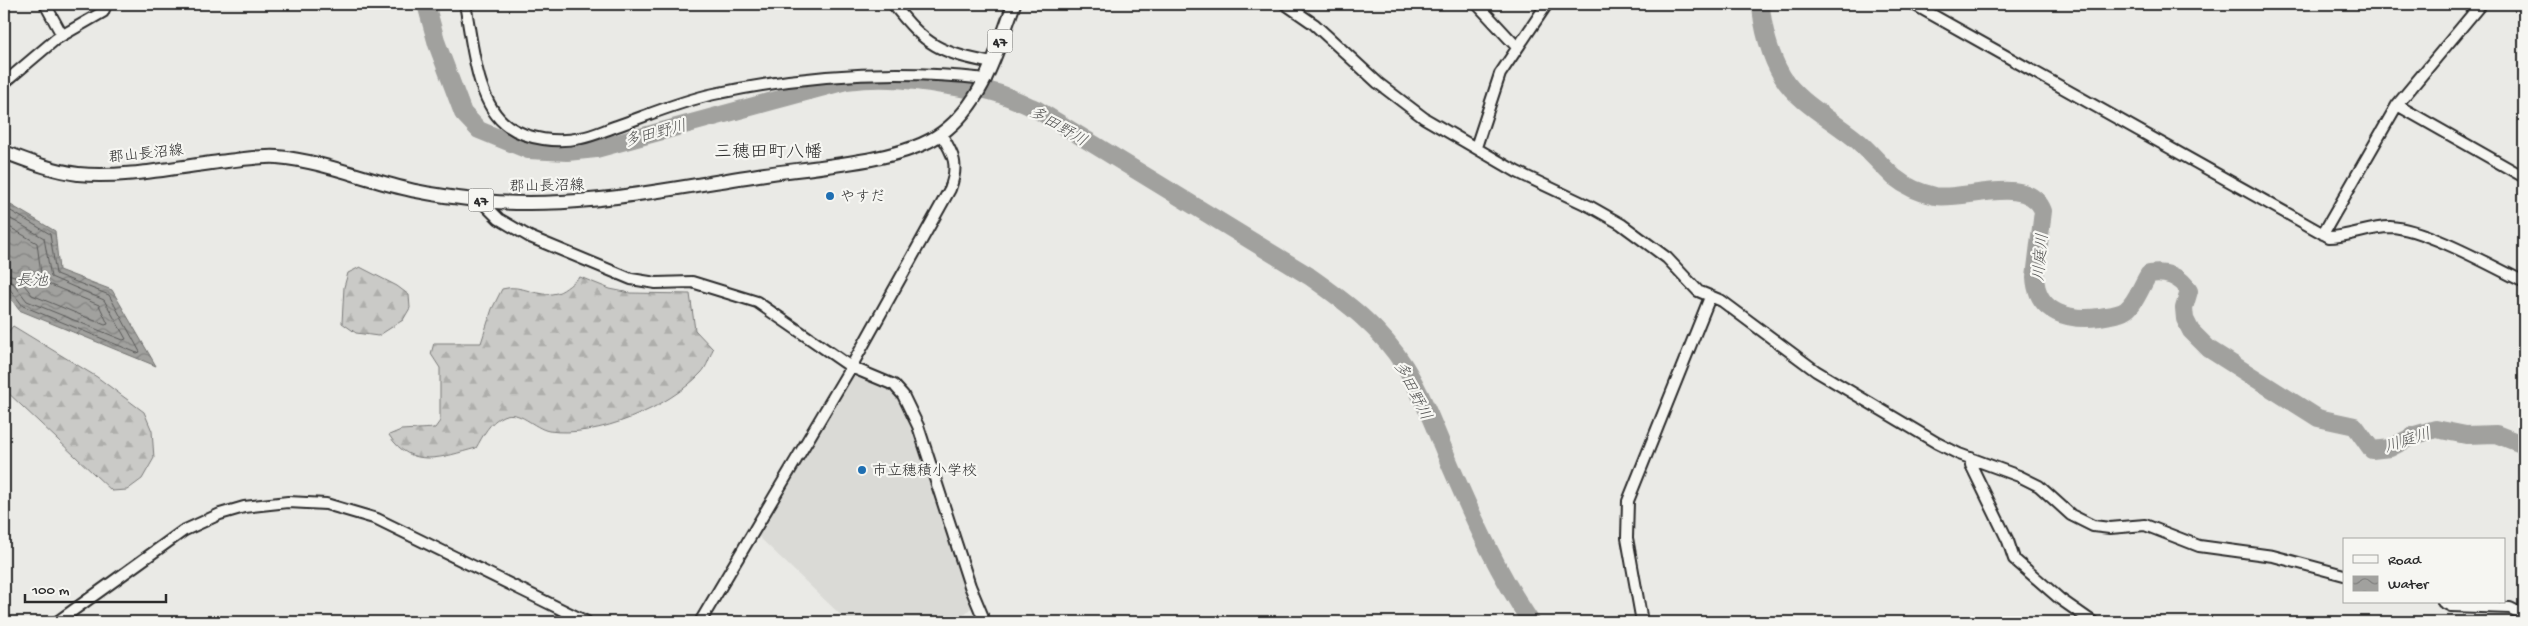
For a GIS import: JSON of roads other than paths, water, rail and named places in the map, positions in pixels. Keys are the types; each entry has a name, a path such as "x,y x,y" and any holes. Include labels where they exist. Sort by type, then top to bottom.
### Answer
{"main road":[{"name":"郡山長沼線","path":"4,152 38,164 78,174 114,175 275,157 323,165 408,189 523,204 580,202 658,192 876,158 914,146 941,134 977,94 986,79 1014,4"}],"street":[{"path":"46,4 62,35"},
{"path":"4,82 62,35 103,12 106,4"},
{"path":"465,4 481,86 490,106 507,126 549,141 581,138 713,94 807,79 882,74 948,75 986,79"},
{"path":"893,4 926,41 950,54 992,63"},
{"path":"1285,4 1322,31 1373,79 1406,106 1517,172 1622,224 1667,258 1692,286 1710,297 1722,301 1816,371 1873,407 1936,443 2019,476 2039,486 2071,515 2093,526 2110,528 2145,525 2199,546 2272,556 2343,574"},
{"path":"1478,4 1516,46"},
{"path":"1476,147 1500,74 1516,46 1547,4"},
{"path":"1913,4 2323,234 2336,237 2388,227 2409,230 2453,248 2524,282"},
{"path":"2323,234 2397,105 2482,4"},
{"path":"2397,105 2524,177"},
{"path":"700,622 851,367 950,189 955,175 954,156 941,134"},
{"path":"481,200 499,219 530,238 631,279 656,283 692,282 756,302 851,367 894,385 900,390 910,407 970,586 986,622"},
{"path":"1642,622 1628,538 1628,501 1710,297"},
{"path":"1971,458 1971,465 2008,541 2014,560 2060,599 2093,622"},
{"path":"56,622 183,531 244,507 288,502 334,506 377,519 587,622"},
{"path":"2447,604 2451,606 2510,608 2524,615"}],"water":[{"name":"長池","path":"4,201 55,231 59,270 112,290 156,366 19,310 4,289"}],"waterway":[{"name":"多田野川","path":"426,4 437,44 463,113 479,130 528,150 567,152 596,149 846,81 863,79 908,80 985,90 1003,95 1036,109 1309,276 1349,306 1374,328 1396,353 1412,379 1488,547 1508,585 1531,622"},
{"name":"川庭川","path":"1761,4 1770,50 1782,76 1789,85 1807,103 1850,134 1898,180 1913,189 1935,196 1947,197 2010,191 2024,193 2036,200 2043,211 2035,277 2037,290 2049,307 2057,312 2077,318 2100,317 2120,313 2133,303 2149,274 2167,274 2177,278 2189,291 2184,308 2185,319 2191,331 2209,349 2318,418 2355,426 2372,450 2390,448 2415,435 2436,429 2466,435 2496,434 2524,445"}],"place":[{"name":"やすだ","path":"830,196"},
{"name":"市立穂積小学校","path":"862,470"}],"district":[{"name":"三穂田町八幡","path":"768,151"}]}
